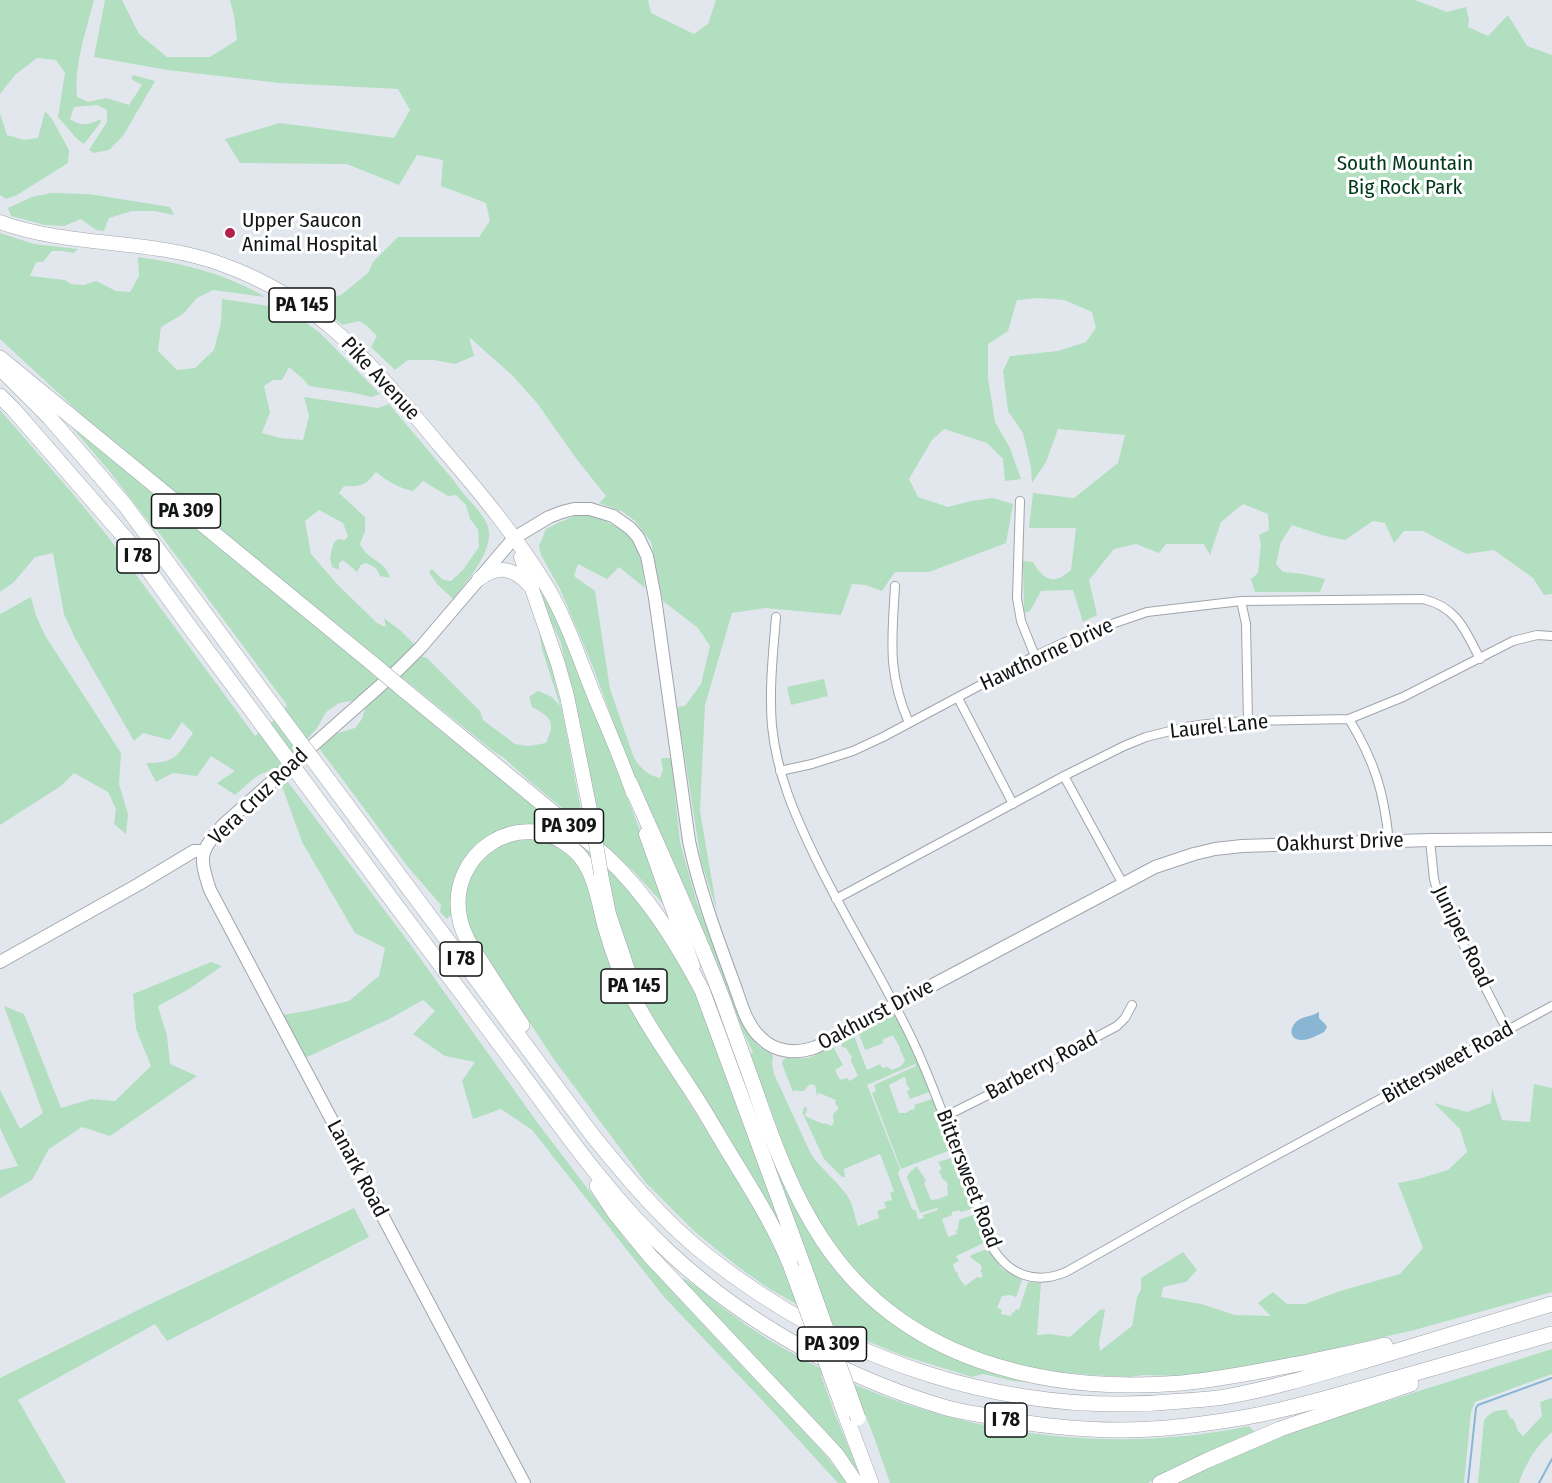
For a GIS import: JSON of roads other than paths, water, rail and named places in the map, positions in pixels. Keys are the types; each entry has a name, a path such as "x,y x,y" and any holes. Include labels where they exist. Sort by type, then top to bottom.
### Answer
{"highway":[{"name":"PA 309","path":"0,358 606,856 635,886 661,919 702,990 805,1270 851,1415 881,1483"},
{"name":"I 78","path":"0,368 50,418 124,505 593,1136 634,1186 706,1255 781,1307 862,1350 961,1384 1020,1396 1082,1404 1153,1404 1227,1397 1284,1385 1552,1304"},
{"name":"I 78","path":"0,396 127,540 314,795 599,1176 640,1224 669,1252 747,1315 786,1339 849,1371 950,1409 1009,1420 1085,1430 1165,1428 1243,1418 1310,1403 1552,1334"},
{"path":"630,783 704,954 741,1049 776,1150 797,1198 823,1241 851,1276 894,1314 932,1339 984,1363 1040,1377 1101,1384 1179,1383 1236,1376 1361,1351 1552,1304"},
{"path":"593,1136 467,940 463,930 458,910 462,878 471,860 497,839 519,832 545,834 565,843 582,858 588,867 615,958 625,982 644,1018 690,1089"},
{"name":"PA 145","path":"690,1089 768,1217 790,1264 851,1415 871,1483"},
{"path":"554,1118 614,1212 650,1256 836,1454 856,1483"},
{"path":"1160,1483 1280,1429 1401,1388 1503,1348"}],"main road":[{"name":"Pike Avenue","path":"0,222 67,238 149,246 196,256 241,272 285,294 326,322 344,338 474,486 546,585 565,620 630,783"},
{"name":"Pike Avenue","path":"514,538 567,696 609,914 637,992 690,1089"},
{"path":"479,579 493,571 506,569 518,575 533,590"},
{"name":"PA 145","path":"630,783 652,852 702,990"}],"street":[{"path":"1020,501 1017,598 1021,621 1035,656"},
{"name":"Oakhurst Drive","path":"514,538 562,512 590,509 621,521 638,537 644,547 655,598 693,863 724,957 747,1016 756,1033 770,1046 778,1049 789,1052 816,1047 1170,861 1215,849 1270,845 1552,839"},
{"path":"479,579 514,538"},
{"name":"Vera Cruz Road","path":"0,962 195,850 204,851 223,825 398,670 420,648 479,579"},
{"path":"895,586 892,659 898,694 909,723"},
{"name":"Hawthorne Drive","path":"780,771 853,751 1035,656 1137,615 1169,609 1240,601 1423,599 1441,605 1455,616 1480,659"},
{"path":"1240,601 1245,624 1248,721"},
{"name":"Bittersweet Road","path":"776,617 770,683 771,705 774,738 785,788 797,819 836,900 895,1005 919,1054 992,1247 1010,1268 1019,1273 1031,1277 1048,1277 1075,1267 1552,1006"},
{"name":"Laurel Lane","path":"836,900 1064,776 1146,737 1186,727 1248,721 1349,718 1403,697 1524,637 1552,636"},
{"path":"958,698 1013,804"},
{"path":"1349,718 1370,757 1377,777 1383,796 1389,842"},
{"path":"1064,776 1123,884"},
{"name":"Juniper Road","path":"1430,840 1434,879 1439,897 1507,1030"},
{"name":"Lanark Road","path":"204,851 203,867 210,890 524,1483"},
{"name":"Barberry Road","path":"944,1117 1117,1026 1125,1018 1132,1005"}],"water":[{"path":"1319,1012 1319,1018 1327,1027 1324,1032 1305,1040 1293,1036 1292,1030 1297,1021"}],"waterway":[{"path":"1468,1483 1478,1405 1552,1378"},
{"path":"1539,1483 1552,1459"}],"place":[{"name":"Upper Saucon Animal Hospital","path":"230,233"}],"park label":[{"name":"South Mountain Big Rock Park","path":"1405,176"}]}
